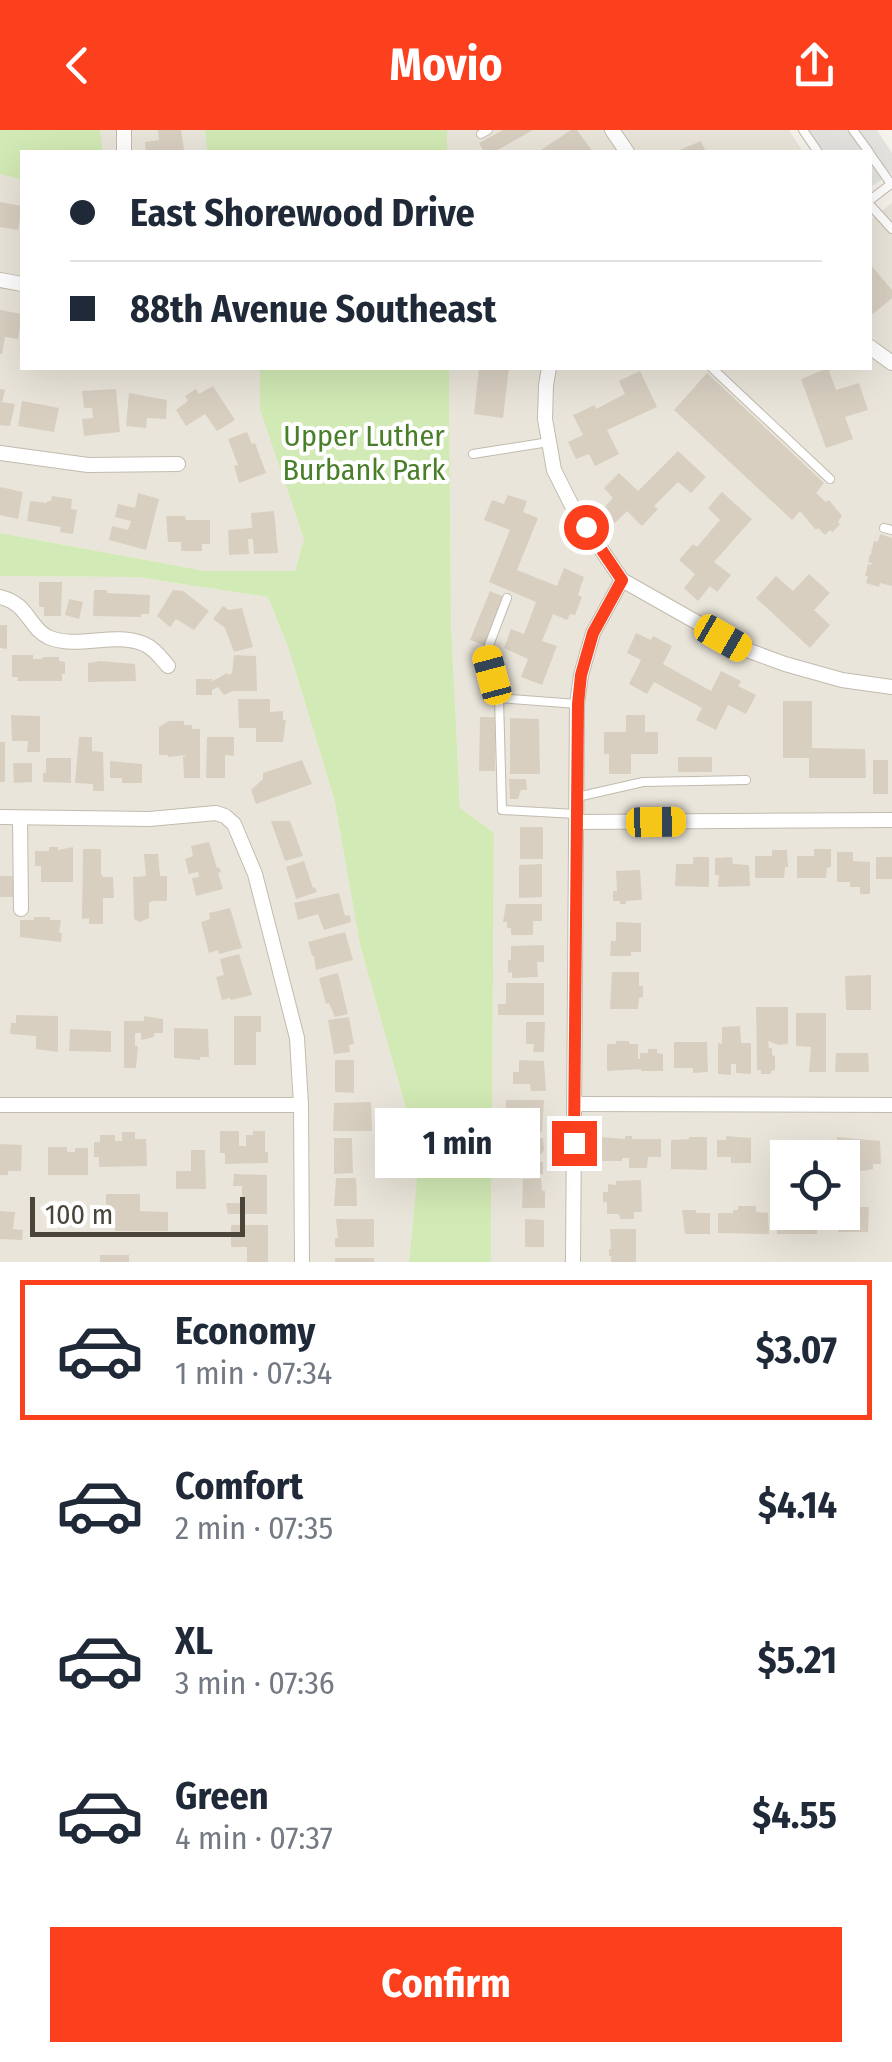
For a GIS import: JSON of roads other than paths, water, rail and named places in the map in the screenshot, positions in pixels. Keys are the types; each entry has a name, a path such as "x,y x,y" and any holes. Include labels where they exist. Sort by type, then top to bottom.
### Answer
{"street":[{"path":"549,370 545,418 554,470 573,508 622,580 744,649 842,680 892,687"},
{"path":"0,453 88,464 178,464"},
{"path":"573,1262 578,704 581,675 593,633 622,580"},
{"path":"0,596 13,600 44,636 67,641 129,640 148,645 168,666"},
{"path":"0,818 149,818 216,813 234,824 255,874 296,1038 301,1106 302,1262"},
{"path":"20,818 21,910"},
{"path":"578,818 892,820"},
{"path":"575,1104 892,1104"},
{"path":"0,1105 301,1106"}],"lane":[{"path":"872,157 891,184 872,201"},
{"path":"872,205 892,229"},
{"path":"714,370 830,479"},
{"path":"474,454 549,442"},
{"path":"507,598 486,652 499,698 502,810 578,818"},
{"path":"499,698 578,704"},
{"path":"578,797 643,782 746,780"}],"park label":[{"name":"Upper Luther Burbank Park","path":"364,453"}]}
